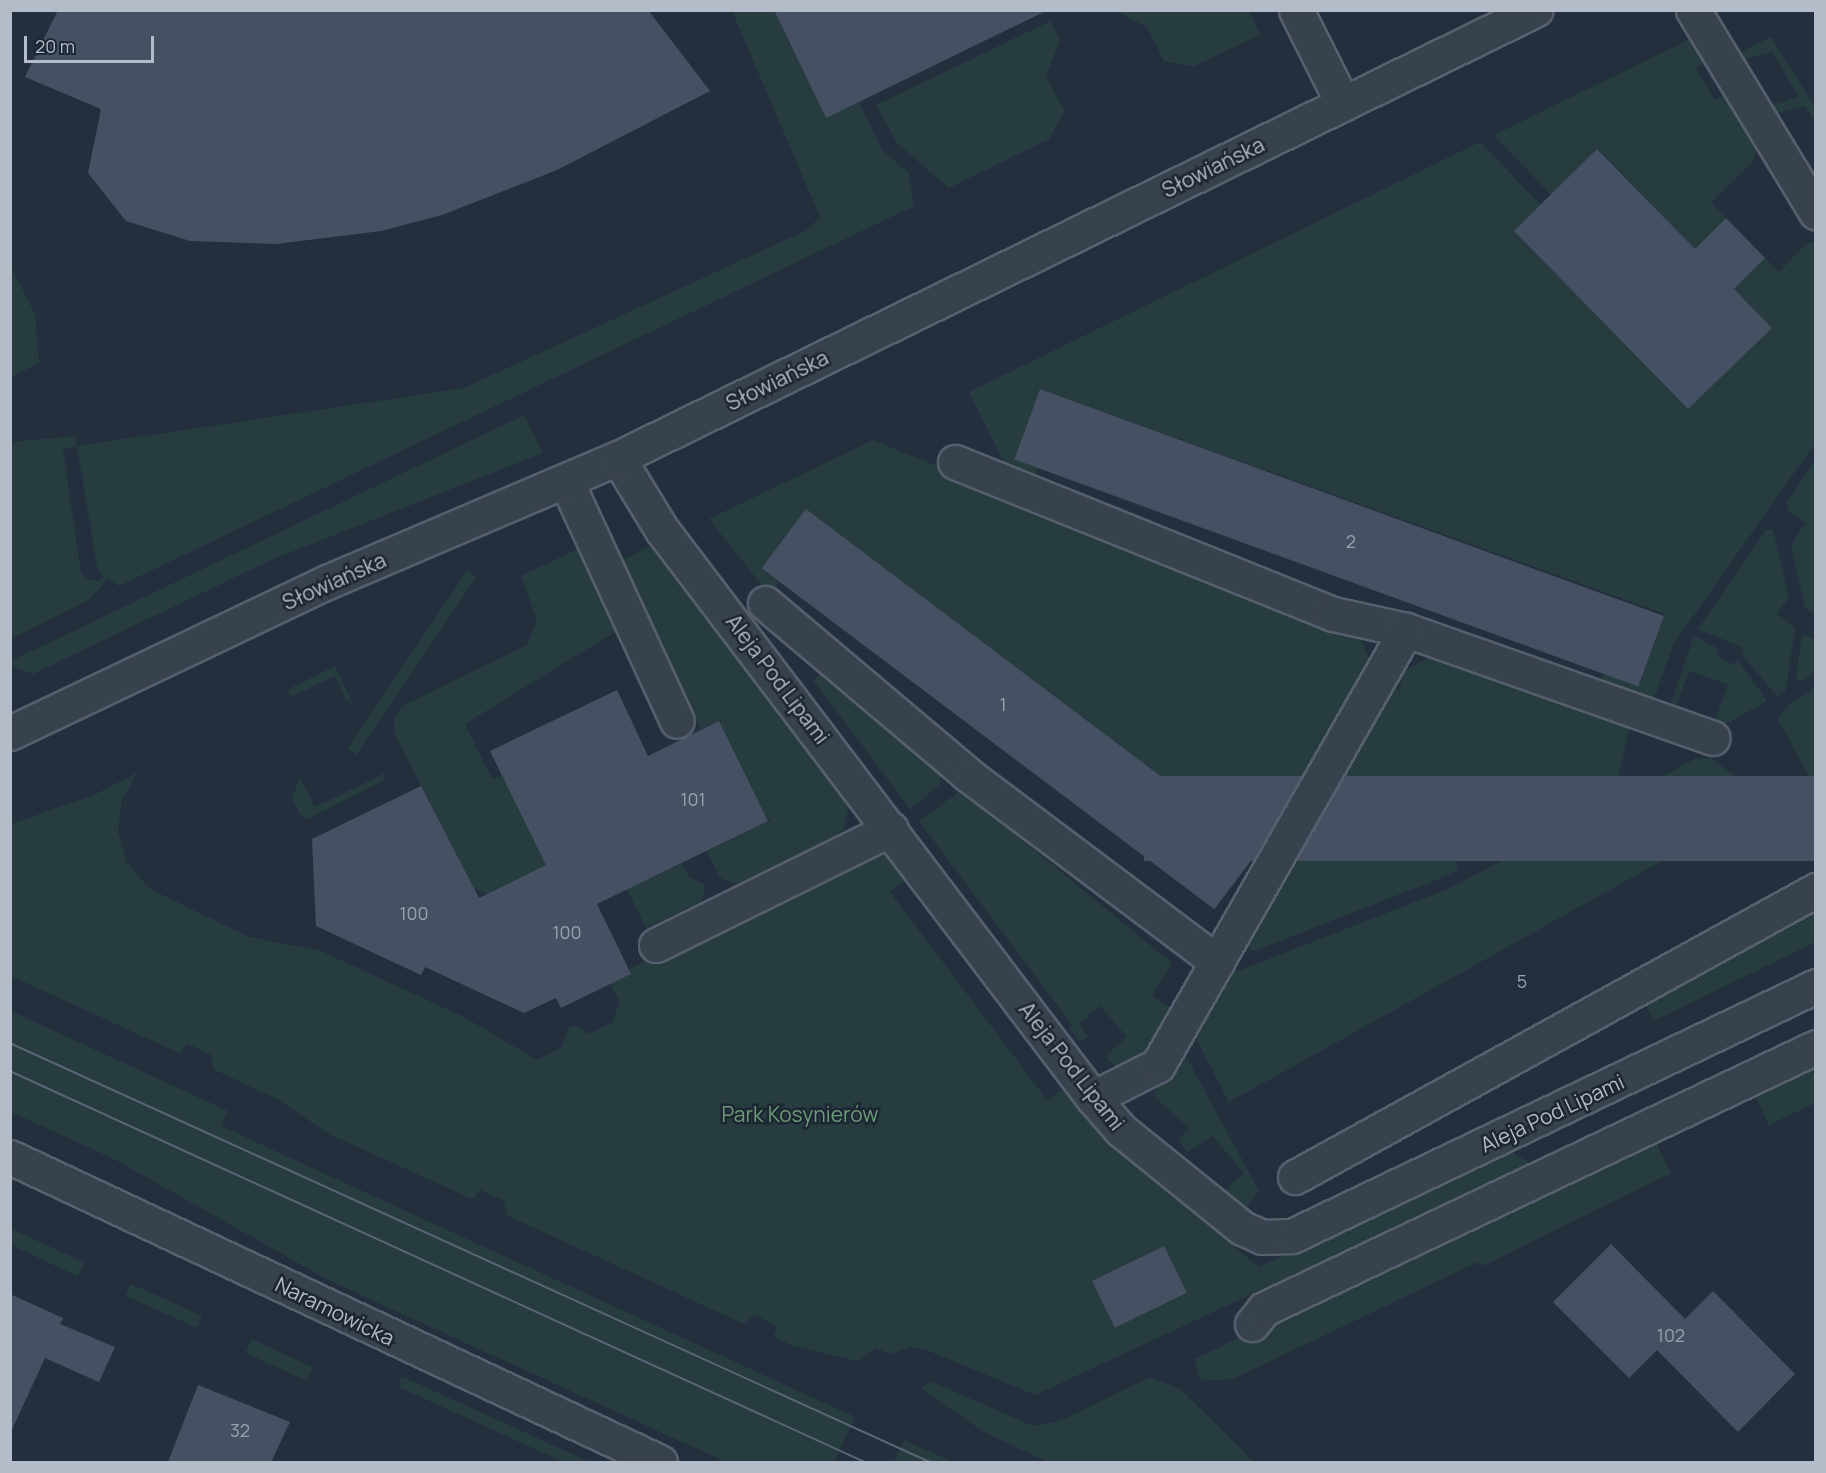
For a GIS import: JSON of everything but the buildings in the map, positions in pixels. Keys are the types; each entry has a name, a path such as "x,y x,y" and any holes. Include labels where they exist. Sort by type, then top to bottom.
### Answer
{"street":[{"path":"1296,10 1343,104"},
{"name":"Słowiańska","path":"10,734 327,582 618,458 1535,10"},
{"path":"1693,10 1815,212"},
{"name":"Aleja Pod Lipami","path":"618,458 662,530 1093,1098 1120,1130 1242,1228 1262,1237 1292,1236 1815,986"},
{"path":"955,462 1334,614 1406,630 1713,738"},
{"path":"566,481 677,721"},
{"path":"765,603 976,781 1217,962"},
{"path":"1093,1098 1158,1065 1406,630"},
{"path":"656,945 891,829"},
{"path":"1295,1178 1815,890"},
{"path":"1252,1324 1264,1309 1815,1047"},
{"path":"1635,1074 1675,1113"},
{"name":"Naramowicka","path":"10,1157 660,1462"}],"green space":[{"path":"732,11 774,11 826,117 859,102 882,150 909,173 914,206 119,586 108,579 87,601 11,639 11,442 76,436 77,446 464,388 807,230 820,217","holes":["77,446 97,567 103,576 99,581 88,580 81,573 63,449"]},
{"path":"1116,11 1249,11 1260,35 1194,66 1164,61 1147,27"},
{"path":"1051,21 1060,40 1046,77 1065,111 1049,139 949,188 897,143 876,105"},
{"path":"1771,37 1815,107 1815,122 1805,106 1777,113 1774,104 1799,97 1772,52 1739,61 1735,55"},
{"path":"1690,39 1705,62 1696,68 1715,100 1725,94 1756,149 1753,162 1711,202 1726,218 1695,249 1598,149 1551,195 1494,135"},
{"path":"1480,142 1541,205 1514,231 1688,409 1771,328 1734,289 1765,258 1779,272 1806,244 1815,242 1815,443 1673,645 1652,705 1600,686 1605,671 1640,683 1665,614 1040,389 1015,459 1038,468 1031,483 1010,474 969,392"},
{"path":"10,264 35,314 39,362 11,378"},
{"path":"524,415 543,453 271,560 33,674 11,666 11,661"},
{"path":"873,440 1361,639 1371,663 1280,827 1241,809 1226,826 806,510 761,568 779,582 769,594 709,519"},
{"path":"1815,461 1815,615 1805,608 1791,546 1805,523 1789,512 1787,502"},
{"path":"1766,530 1773,530 1789,597 1777,614 1795,628 1786,690 1777,696 1741,653 1744,648 1698,629"},
{"path":"584,546 623,627 465,724 492,779 502,775 523,818 605,778 652,875 650,879 682,863 689,877 705,885 702,901 646,928 591,816 539,842 549,864 502,887 505,895 498,899 463,883 467,875 394,733 394,718 404,705 527,645 537,620 521,576"},
{"path":"650,546 845,793 849,805 844,829 834,838 737,884 720,878 707,851 772,819 767,818 720,724 722,719 701,730 619,562"},
{"path":"467,571 476,577 356,755 347,748"},
{"path":"1802,633 1815,640 1815,672 1800,682 1796,678"},
{"path":"1694,636 1719,649 1716,655 1734,665 1738,660 1767,701 1721,727 1714,724 1728,684 1689,671 1675,711 1669,710"},
{"path":"1432,656 1631,723 1616,785 1475,861 1466,859 1460,848 1454,851 1458,869 1449,875 1255,951 1241,945 1391,686 1399,690 1402,684 1396,679 1400,673"},
{"path":"335,666 353,704 347,702 335,676 291,697 287,690"},
{"path":"819,675 940,773 940,785 910,809 813,680"},
{"path":"1815,688 1815,776 1810,779 1778,719 1790,704"},
{"path":"1697,758 1712,759 1770,801 1229,1102 1192,1031 1223,977 1448,889"},
{"name":"Park Kosynierów","path":"137,773 122,801 118,831 127,863 150,889 249,937 321,951 464,1017 537,1060 562,1047 569,1027 576,1025 589,1034 613,1022 619,1001 610,984 631,973 629,969 784,891 888,847 910,877 890,892 1047,1100 1068,1086 1126,1157 1259,1267 1507,1150 1532,1164 1035,1395 924,1349 912,1347 890,1354 876,1348 858,1361 793,1346 774,1336 777,1326 754,1315 744,1324 506,1215 504,1201 481,1190 472,1199 329,1134 277,1099 213,1069 212,1055 188,1044 179,1053 11,976 11,824 94,795"},
{"path":"385,773 383,781 308,819 301,816 292,798 300,777 315,807"},
{"path":"961,790 1172,963 1152,996 1175,1010 1141,1067 1117,1068 1105,1056 1127,1037 1100,1006 1079,1024 1088,1036 1080,1042 1069,1028 1073,1026 919,821"},
{"path":"1815,905 1815,942 1654,1021 1643,999"},
{"path":"11,1011 228,1111 221,1126 855,1417 834,1462 726,1462 328,1280 116,1160 11,1112"},
{"path":"1177,1055 1188,1060 1259,1191 1246,1208 1225,1190 1244,1173 1212,1136 1188,1152 1178,1141 1189,1128 1153,1095"},
{"path":"1815,1062 1815,1103 1769,1125 1753,1091"},
{"path":"1654,1139 1671,1173 1483,1266 1478,1262 1233,1379 1200,1381 1195,1359"},
{"path":"12,1229 85,1263 78,1276 10,1245"},
{"path":"131,1284 202,1316 197,1328 126,1296"},
{"path":"252,1339 313,1367 306,1381 246,1353"},
{"path":"401,1376 590,1462 563,1462 399,1387"},
{"path":"1150,1377 1180,1389 1254,1462 1048,1462 984,1432 921,1389 930,1381 1033,1426 1060,1421"},
{"path":"904,1440 953,1462 894,1462"}],"tram line":[{"path":"10,1043 930,1462"},
{"path":"10,1071 865,1462"}]}
